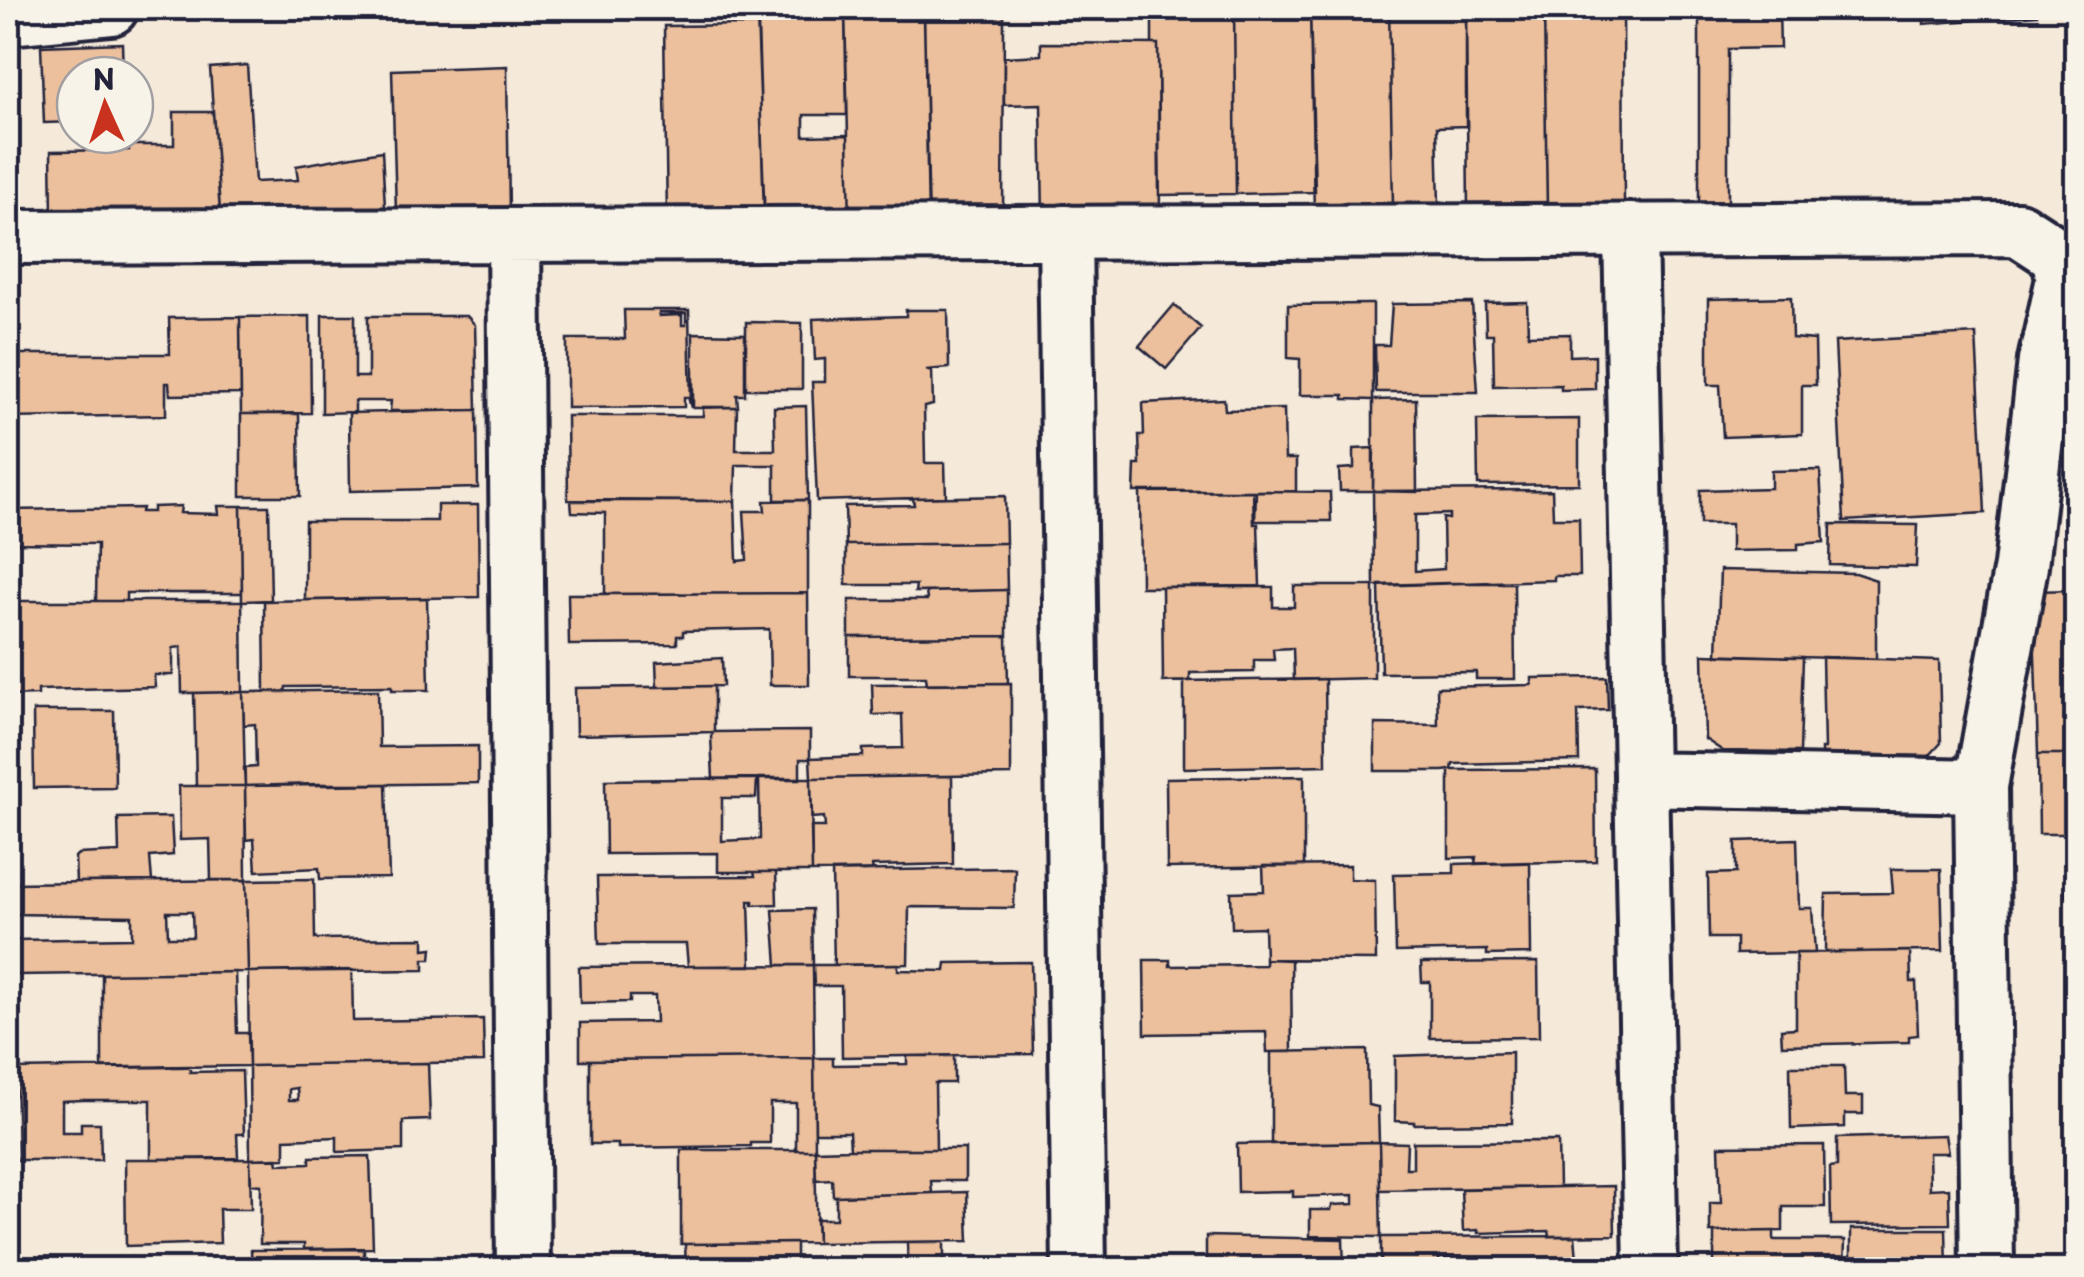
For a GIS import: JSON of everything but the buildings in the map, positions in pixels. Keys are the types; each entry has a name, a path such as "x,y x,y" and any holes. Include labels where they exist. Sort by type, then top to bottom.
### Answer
{"street":[{"path":"8,18 111,8"},
{"path":"8,237 2018,229 2058,255 2063,279 2045,361 2021,566 1981,786 1987,1270"},
{"path":"1630,230 1651,1270"},
{"path":"1065,232 1080,1270"},
{"path":"514,235 523,1270"},
{"path":"1641,779 1981,786"}]}
